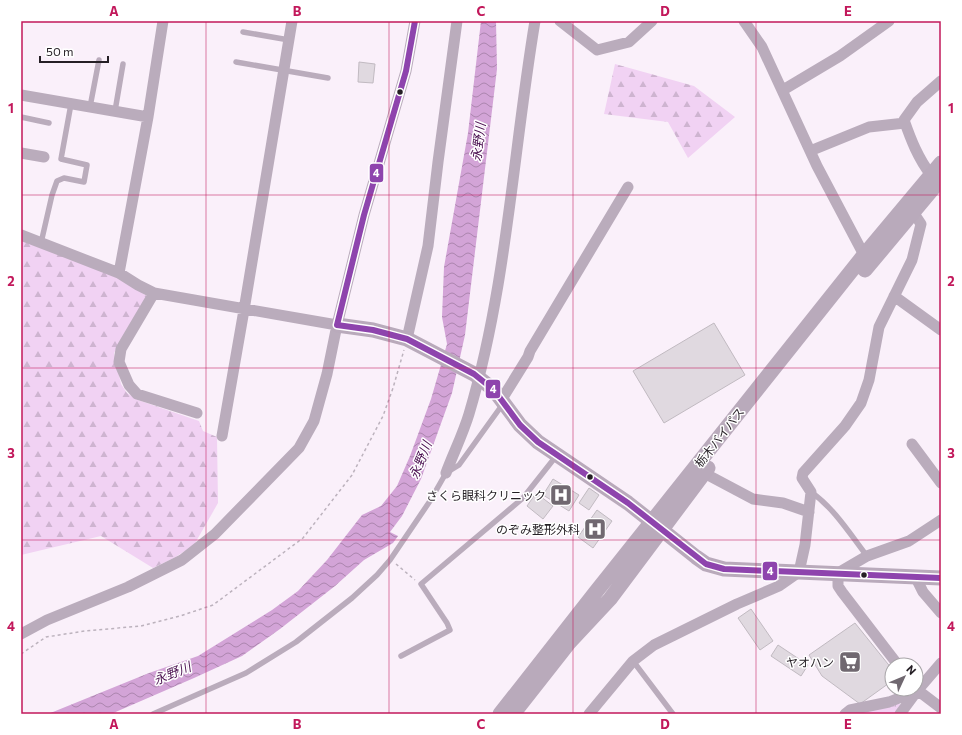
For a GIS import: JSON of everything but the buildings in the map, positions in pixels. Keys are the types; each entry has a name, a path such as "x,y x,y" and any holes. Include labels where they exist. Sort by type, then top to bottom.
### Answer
{"main road":[{"name":"栃木バイパス","path":"500,714 704,472 913,212 938,179 941,163"},
{"name":"栃木バイパス","path":"513,714 568,644 610,599 657,526 864,255 938,179"},
{"path":"337,326 373,330 410,340 476,376 494,390 516,420 529,433 557,455 628,503 706,564 724,569 941,578"}],"street":[{"path":"119,273 148,117 163,21"},
{"path":"222,436 292,21"},
{"path":"21,634 54,616 128,587 182,560 230,520 299,448 314,420 327,374 337,326 364,216 406,71 415,21"},
{"path":"410,340 428,246 457,21"},
{"path":"446,473 468,416 476,376 491,322 500,273 528,62 535,21"},
{"path":"560,21 597,50 629,42 652,21"},
{"path":"744,21 762,47 810,151 864,255"},
{"path":"783,90 840,56 889,21"},
{"path":"938,179 924,166 911,140 904,120 917,102 941,81"},
{"path":"21,95 148,117"},
{"path":"810,151 869,127 906,123"},
{"path":"21,153 44,158"},
{"path":"502,399 628,187"},
{"path":"589,714 633,662 654,645 737,604 779,586 799,572 805,545 811,492 802,478 803,473 845,426 860,403 869,380 879,327 912,260 921,224 913,212"},
{"path":"21,236 119,273 154,293 337,326"},
{"path":"154,293 121,349 119,362 129,385 137,394 197,413"},
{"path":"894,296 941,330"},
{"path":"912,444 941,483"},
{"path":"704,472 753,499 783,503 809,512"},
{"path":"892,657 838,586 838,573 867,556 909,541 941,520"},
{"path":"915,576 923,592 941,612"},
{"path":"924,681 941,663"},
{"path":"924,696 941,708"},
{"path":"845,714 850,710 889,702 900,697"},
{"path":"900,714 911,697"}],"lane":[{"path":"243,32 289,40"},
{"path":"90,107 99,60"},
{"path":"236,62 328,78"},
{"path":"115,111 123,64"},
{"path":"41,243 52,195 57,181 64,178 84,182 87,165 61,159 71,104"},
{"path":"21,117 49,123"},
{"path":"153,714 246,673 283,651 328,619 352,598 390,560 430,501 446,473 459,465 468,454 500,408 502,399"},
{"path":"401,656 450,630 447,623 420,584 523,498 557,455"},
{"path":"811,492 820,498 839,518 867,556"},
{"path":"633,662 673,714"}],"path":[{"path":"21,654 46,637 85,631 141,626 180,616 213,604 303,538 352,475 380,422 410,340"},
{"path":"390,560 420,584"}],"green space":[{"path":"615,64 694,86 735,117 688,158 668,122 604,114"},
{"path":"21,240 119,278 147,296 114,353 121,384 127,393 138,400 199,421 203,431 217,437 218,503 194,545 174,558 153,568 101,536 21,555"},
{"path":"899,703 902,707 896,714 852,714"}],"water":[{"name":"永野川","path":"481,21 496,21 497,69 465,335 452,393 421,479 402,516 390,532 398,536 393,543 364,560 335,586 280,629 242,656 111,714 48,714 149,673 198,656 272,610 298,591 327,560 362,515 381,506 397,486 431,399 447,344 442,317 444,267 468,133"}],"transit line":[{"name":"4","path":"337,325 364,215 406,71 415,21"},
{"name":"4","path":"337,325 373,330 407,339 474,374 494,390 520,425 538,442 628,503 706,564 724,569 941,578"}],"place":[{"name":"さくら眼科クリニック","path":"561,495"},
{"name":"のぞみ整形外科","path":"595,529"},
{"name":"ヤオハン","path":"850,662"}]}
